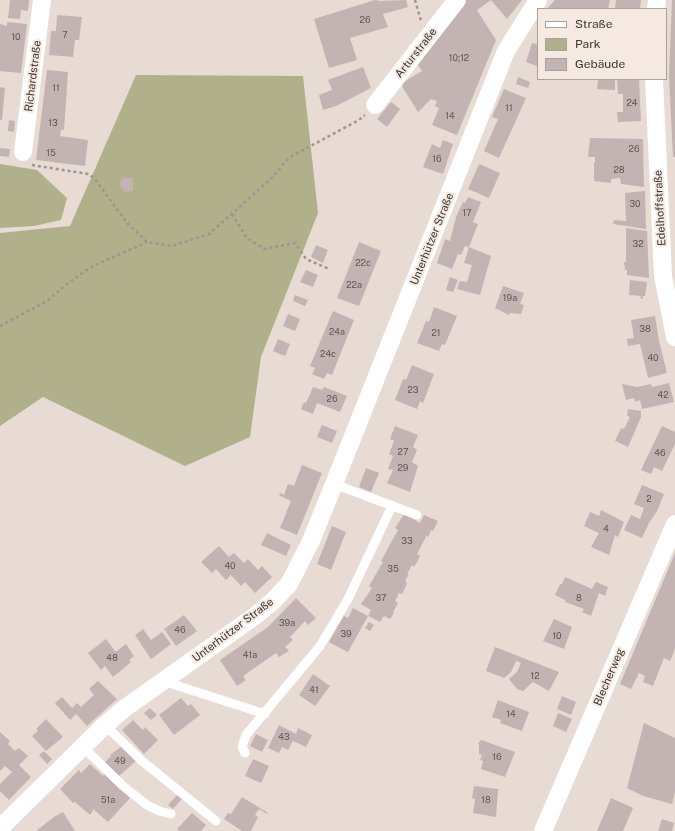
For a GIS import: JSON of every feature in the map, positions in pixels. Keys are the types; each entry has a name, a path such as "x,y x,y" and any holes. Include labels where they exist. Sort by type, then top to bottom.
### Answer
{"street":[{"name":"Richardstraße","path":"23,152 42,0"},
{"name":"Arturstraße","path":"375,105 457,0"},
{"name":"Unterhützer Straße","path":"0,828 105,725 163,681 255,616 273,601 288,584 311,541 506,51 538,0"},
{"name":"Edelhoffstraße","path":"654,80 663,276 670,293 675,337"},
{"name":"Blecherweg","path":"543,831 675,524"}],"lane":[{"path":"334,484 417,515"},
{"path":"245,753 242,747 246,735 320,646 348,599 392,506"},
{"path":"163,681 265,714"},
{"path":"105,725 146,765 216,821"},
{"path":"83,747 124,786 147,805 171,814"}],"path":[{"path":"23,152 23,164 88,174 94,178 128,224 148,242 172,246 209,234 253,193 273,177 284,163 292,156 359,120 375,105"},
{"path":"232,214 247,238 264,250 295,243 306,259 329,269"},
{"path":"0,326 46,301 68,283 93,266 148,242"}],"green space":[{"path":"136,75 303,76 318,213 261,357 250,437 185,466 43,397 0,426 0,233 70,226"},
{"path":"0,164 37,170 67,198 61,220 34,226 0,228"}],"building":[{"path":"10,0 29,0 28,11 21,10 20,19 8,18"},
{"path":"375,0 406,0 408,7 383,14 388,27 350,38 357,60 329,68 314,19"},
{"path":"463,0 491,0 477,10 496,40 457,135 432,125 439,108 435,106 437,101 431,99 418,112 403,88 402,83 422,71 417,63"},
{"path":"491,0 522,0 507,19"},
{"path":"555,0 610,0 608,8 548,8"},
{"path":"616,0 641,0 640,8 615,8"},
{"path":"672,0 675,0 675,157 673,157 669,76"},
{"path":"57,15 82,17 79,40 75,40 73,57 49,55 51,31 56,31"},
{"path":"7,22 27,24 21,73 0,71 0,24 7,26"},
{"path":"532,43 537,45 537,66 526,62"},
{"path":"363,67 371,88 336,106 323,110 319,95 332,90 328,80"},
{"path":"47,70 68,72 64,130 61,130 60,136 88,140 85,166 36,160"},
{"path":"518,77 530,82 528,88 516,84"},
{"path":"598,80 615,80 615,90 597,89"},
{"path":"617,80 639,80 641,121 618,122 617,112 623,112 623,94 618,94"},
{"path":"0,87 5,88 2,120 0,120"},
{"path":"504,89 526,98 499,158 484,151 498,119 492,117"},
{"path":"391,102 400,109 387,127 377,119"},
{"path":"9,120 15,121 14,132 8,131"},
{"path":"590,138 643,139 644,187 621,184 620,178 611,179 611,183 594,181 595,157 588,157"},
{"path":"443,140 453,144 443,174 423,167 432,144 440,148"},
{"path":"0,148 10,149 9,157 0,156"},
{"path":"479,164 500,173 489,198 468,189"},
{"path":"122,178 133,178 133,191 124,192 123,188 121,189 120,181"},
{"path":"645,191 646,229 613,224 614,220 626,221 625,193"},
{"path":"468,197 481,202 473,222 478,224 469,247 465,246 461,255 458,254 452,269 437,263 445,239 450,241 456,217 463,202 465,203"},
{"path":"626,228 647,231 649,278 627,275 624,262 626,262"},
{"path":"359,242 381,251 359,306 337,298"},
{"path":"316,245 328,250 323,263 311,257"},
{"path":"469,247 491,256 480,295 457,289 460,281 467,282 472,265 464,263"},
{"path":"306,270 318,275 313,287 300,282"},
{"path":"450,277 458,280 453,292 446,290"},
{"path":"630,280 647,282 645,296 643,296 643,299 640,298 641,296 629,295"},
{"path":"503,286 524,293 520,304 524,305 521,314 510,313 509,315 495,308"},
{"path":"295,295 308,300 305,306 293,301"},
{"path":"434,307 457,316 445,345 442,344 439,351 417,343 426,321 429,322"},
{"path":"333,311 354,320 332,375 327,373 324,379 312,374 315,368 310,366"},
{"path":"288,314 300,319 295,331 283,326"},
{"path":"655,316 659,341 667,373 648,378 640,344 628,346 627,339 634,338 631,320"},
{"path":"278,339 290,344 285,356 273,351"},
{"path":"412,365 434,374 423,403 420,401 417,409 395,400 403,379 406,380"},
{"path":"669,383 674,402 642,409 640,400 635,402 634,398 626,400 622,384 637,387 651,384 652,387"},
{"path":"313,387 322,390 324,387 347,396 340,412 317,403 313,414 301,409 304,402 306,403"},
{"path":"628,409 641,411 641,417 628,447 615,441 621,428 624,429 630,417 627,416"},
{"path":"322,425 337,431 332,443 317,437"},
{"path":"395,426 418,435 413,447 417,450 412,462 418,466 410,492 387,483 393,470 388,469 393,456 389,454 394,441 390,439"},
{"path":"662,426 675,432 675,444 662,471 654,467 651,474 641,470"},
{"path":"302,465 322,473 297,535 280,528 291,501 279,495 280,493 284,495 288,484 294,486"},
{"path":"366,468 379,473 371,492 359,487"},
{"path":"642,485 664,494 657,511 642,538 624,530 631,515 640,519 644,508 634,504"},
{"path":"601,510 624,522 618,537 615,535 609,555 591,547 599,533 584,526 590,512 599,516"},
{"path":"404,514 420,523 424,515 438,521 433,531 429,530 431,531 428,537 425,535 426,537 417,554 420,556 414,567 412,565 407,574 409,574 405,581 407,583 402,594 399,593 395,601 398,603 393,612 391,611 394,613 390,619 384,616 380,622 368,616 371,610 361,604 372,588 369,586 383,562 381,561 398,530 395,528"},
{"path":"332,526 346,532 331,570 317,564"},
{"path":"267,533 291,545 286,556 261,545"},
{"path":"219,546 229,557 234,553 244,563 248,559 258,570 262,566 272,577 255,593 245,582 241,586 231,575 226,580 216,569 212,573 201,562"},
{"path":"675,553 675,649 670,661 664,658 653,686 643,682 645,676 639,673 631,689 620,684"},
{"path":"565,577 592,589 596,582 608,587 605,596 599,593 591,616 582,612 584,609 565,602 565,600 555,595"},
{"path":"296,598 316,618 308,625 305,621 290,637 293,640 285,647 289,651 279,657 276,653 243,676 246,680 237,686 220,660 268,627"},
{"path":"353,608 368,616 348,652 329,642 344,616 348,618"},
{"path":"184,615 197,631 176,646 164,629"},
{"path":"554,619 572,627 564,649 543,641"},
{"path":"369,622 374,625 370,631 365,628"},
{"path":"143,629 151,640 162,632 171,644 151,659 135,635"},
{"path":"106,639 115,651 126,644 134,656 129,660 131,662 113,677 105,666 101,670 88,653"},
{"path":"495,647 559,672 549,691 533,682 523,691 517,689 509,679 517,672 521,663 516,661 511,672 504,678 486,671"},
{"path":"313,674 330,686 315,706 299,695"},
{"path":"98,681 117,699 87,726 76,714 70,720 55,703 62,697 72,708 77,703 81,707 94,695 89,689"},
{"path":"562,696 576,702 571,715 557,709"},
{"path":"181,698 188,706 191,704 200,715 174,735 159,715"},
{"path":"498,700 529,712 522,731 500,723 501,720 492,717"},
{"path":"150,708 157,715 151,720 144,713"},
{"path":"558,713 572,719 566,732 553,726"},
{"path":"46,719 63,737 46,751 32,736 38,731 36,729"},
{"path":"133,720 143,730 145,727 158,740 144,754 122,730"},
{"path":"644,723 675,738 675,792 672,804 643,796 627,788"},
{"path":"279,725 296,734 298,728 312,735 306,747 293,741 288,750 282,747 279,753 268,748"},
{"path":"0,732 10,741 8,744 15,751 19,748 28,756 19,765 31,777 9,800 0,791 0,784 12,772 5,766 0,771"},
{"path":"256,734 268,740 262,752 250,746"},
{"path":"481,740 515,752 505,777 481,769 483,761 480,760 482,755 479,754 478,744"},
{"path":"122,746 136,761 119,776 105,762 111,756 110,755"},
{"path":"44,751 52,759 47,764 39,755"},
{"path":"253,759 269,766 261,783 245,776"},
{"path":"90,764 103,776 105,774 130,798 108,822 92,808 93,811 90,815 75,802 73,803 60,789 79,770 81,773"},
{"path":"474,786 498,789 496,817 473,813 475,799 472,798"},
{"path":"177,795 182,799 173,809 168,805"},
{"path":"242,797 268,813 267,814 259,809 255,815 258,817 251,831 242,831 224,819 228,813 231,814"},
{"path":"611,798 633,808 623,831 597,831"},
{"path":"63,812 75,831 36,831 54,817"},
{"path":"192,813 206,825 201,831 180,831 177,829"},
{"path":"662,819 674,823 672,831 658,831"}]}
